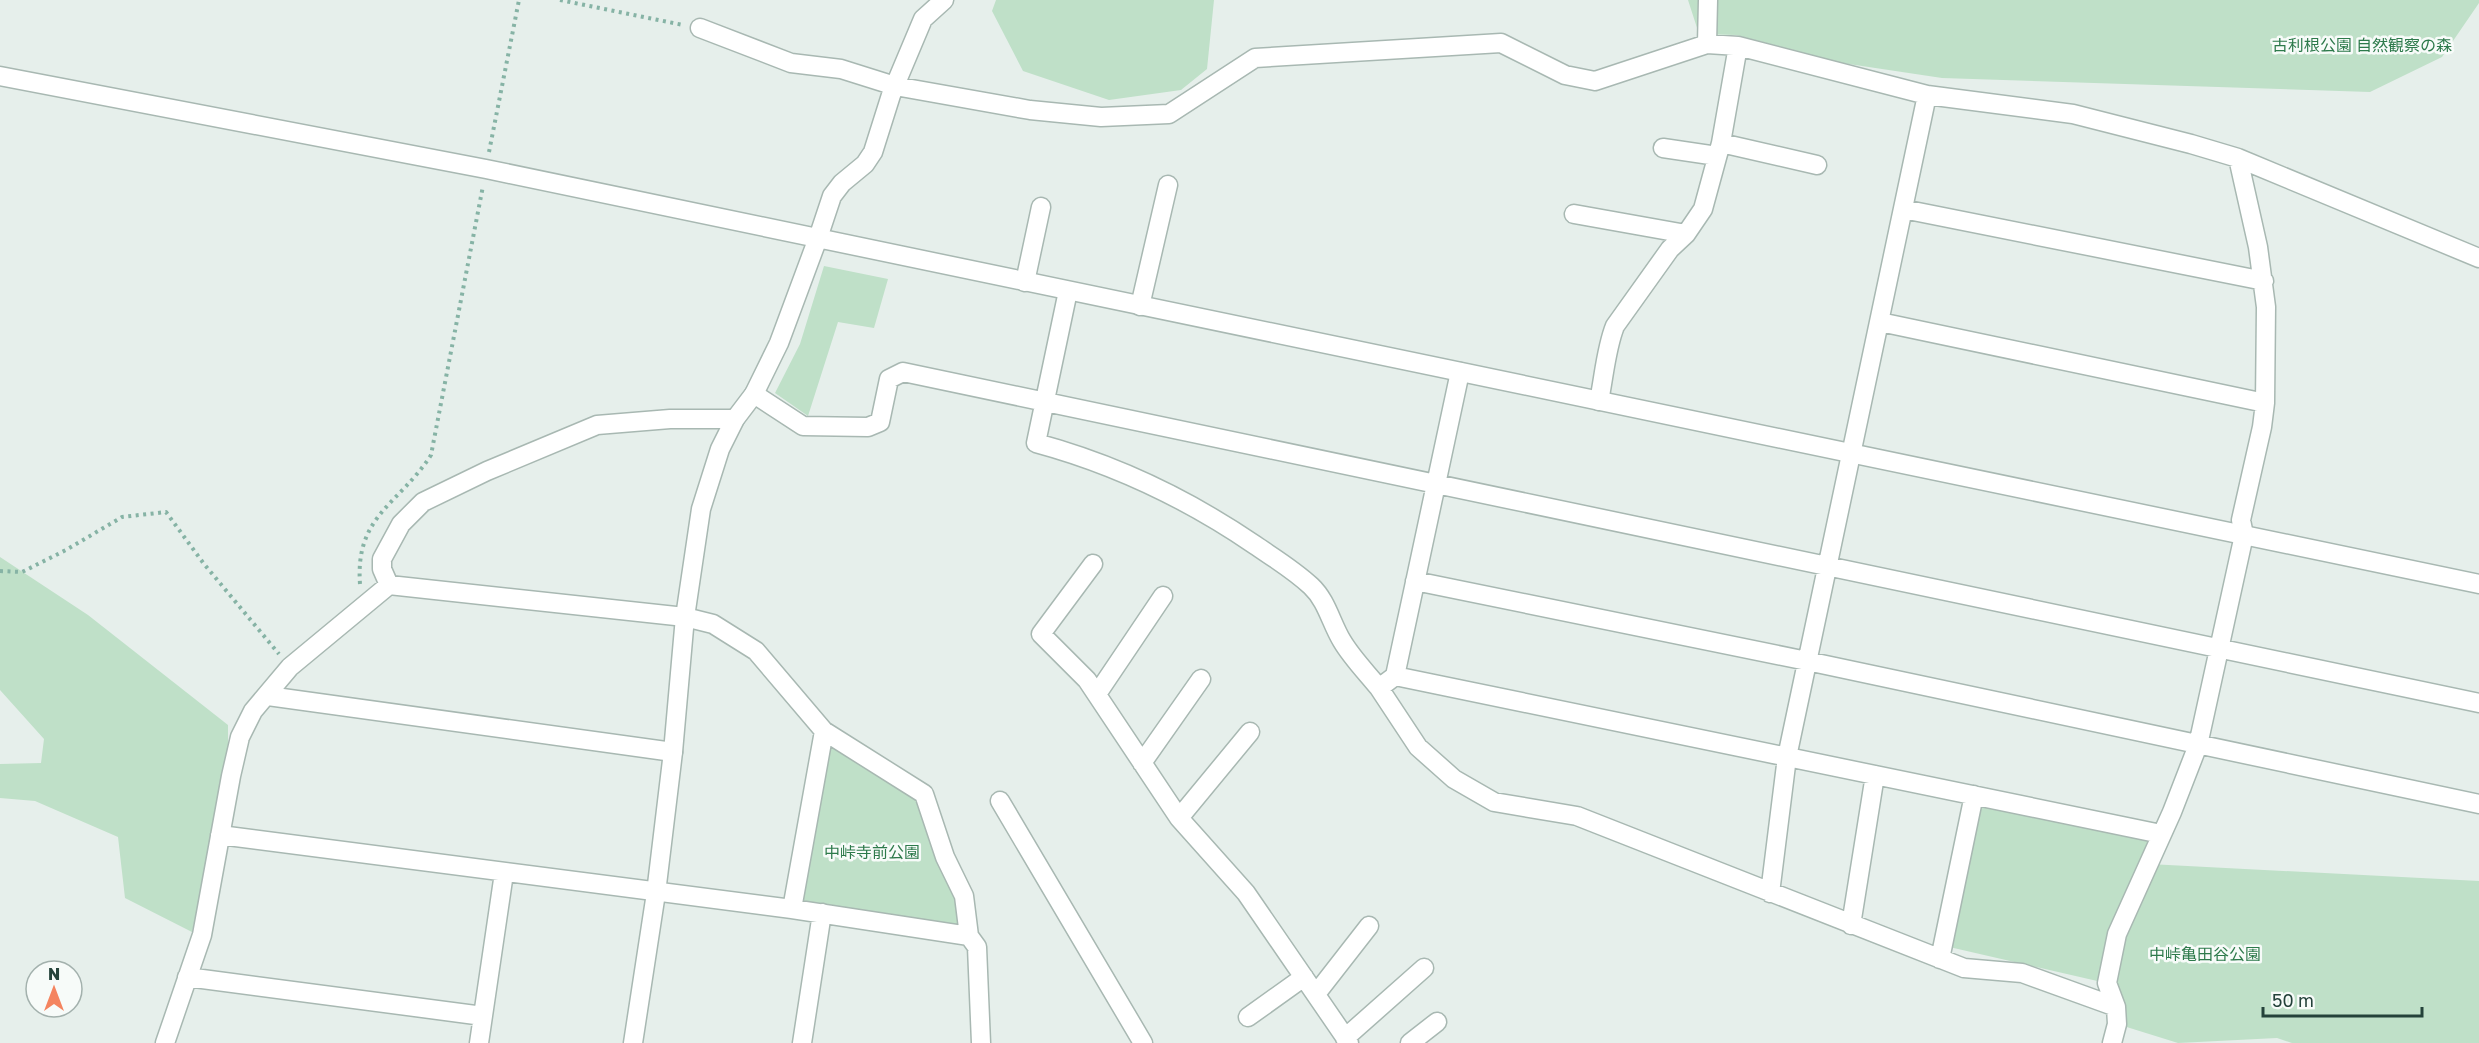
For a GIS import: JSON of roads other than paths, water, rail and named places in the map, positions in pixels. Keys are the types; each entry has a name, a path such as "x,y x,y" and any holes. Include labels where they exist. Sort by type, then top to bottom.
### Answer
{"street":[{"path":"633,1043 656,893 673,752 685,617 701,509 720,449 735,419 754,394 778,344 832,196 842,183 865,164 873,152 895,86 923,19 945,0"},
{"path":"1707,0 1707,44"},
{"path":"700,28 791,63 841,69 895,86 1030,110 1101,117 1168,114 1255,58 1502,43 1564,75 1595,81 1707,44 1738,46 1927,95 2073,114 2238,158 2479,258"},
{"path":"1599,401 1610,339 1615,326 1670,249 1686,234 1703,209 1719,149 1738,46"},
{"path":"0,76 486,169 2479,584"},
{"path":"1770,893 1787,758 1927,95"},
{"path":"1664,148 1719,149 1817,165"},
{"path":"2112,1043 2117,1024 2116,1007 2106,982 2117,934 2198,745 2244,535 2241,520 2262,427 2265,403 2264,281 2238,158"},
{"path":"1140,306 1168,185"},
{"path":"1025,282 1041,207"},
{"path":"1903,209 2264,281"},
{"path":"1574,214 1686,234"},
{"path":"1068,291 1036,444 1091,460 1138,480 1217,519 1286,566 1312,587 1327,608 1342,642 1379,688 1418,747 1454,778 1494,802 1577,816 1964,968 2022,973 2116,1007"},
{"path":"1880,322 2265,403"},
{"path":"754,394 803,426 868,427 880,422 889,379 903,372 2479,703"},
{"path":"1379,688 1395,676 1460,372"},
{"path":"389,585 382,568 382,559 401,524 423,502 487,471 597,425 670,419 735,419"},
{"path":"1093,564 1041,634 1097,694 1179,818 1246,893 1347,1040 1424,968"},
{"path":"1415,580 2479,804"},
{"path":"165,1043 202,935 240,737 254,711 290,667 389,585 685,617 713,624 756,651 824,731 924,794 945,857 964,896 969,936 977,947 981,1043"},
{"path":"1097,694 1163,596"},
{"path":"1395,676 2161,834"},
{"path":"1142,763 1201,679"},
{"path":"268,696 673,752"},
{"path":"792,909 824,731"},
{"path":"1179,818 1250,732"},
{"path":"1851,925 1875,775"},
{"path":"1941,959 1974,795"},
{"path":"1000,801 1143,1043"},
{"path":"220,835 822,913 969,936"},
{"path":"479,1043 504,873"},
{"path":"802,1043 822,913"},
{"path":"1316,994 1369,926"},
{"path":"187,977 483,1016"},
{"path":"1248,1017 1304,977"},
{"path":"1410,1043 1437,1022"}],"park label":[{"name":"古利根公園 自然観察の森","path":"2362,45"},
{"name":"中峠寺前公園","path":"872,852"},
{"name":"中峠亀田谷公園","path":"2205,954"}]}
